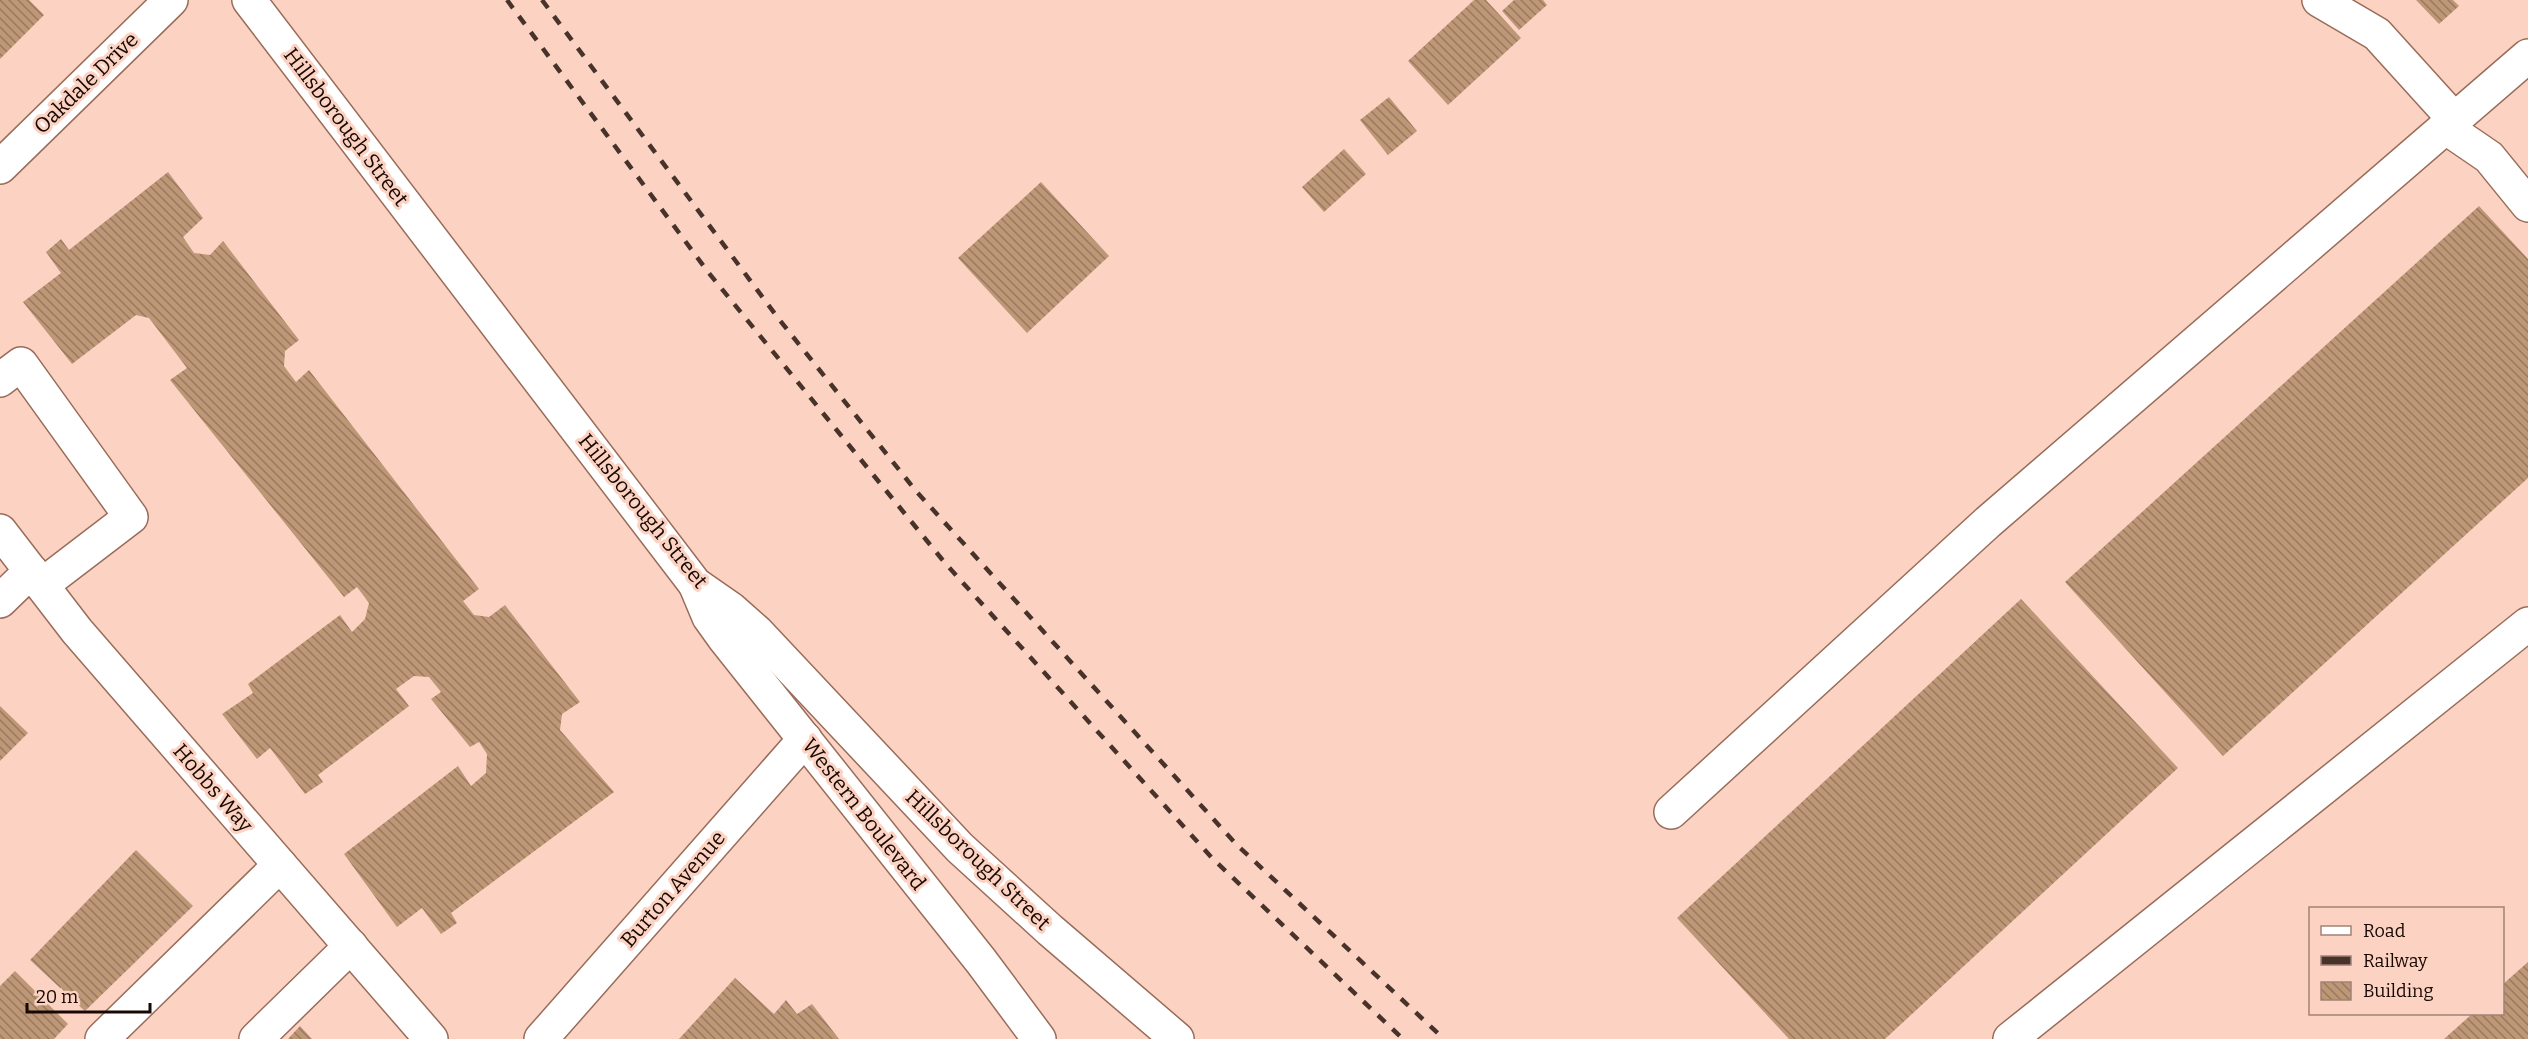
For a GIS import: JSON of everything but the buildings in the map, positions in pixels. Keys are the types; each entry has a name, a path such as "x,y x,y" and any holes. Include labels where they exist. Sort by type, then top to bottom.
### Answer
{"street":[{"name":"Oakdale Drive","path":"0,167 171,0"},
{"name":"Hillsborough Street","path":"249,0 695,584 731,609 757,632 960,848 1050,930 1176,1039"},
{"path":"2319,0 2377,34 2450,123 2489,157 2528,205"},
{"path":"1671,812 1988,522 2528,56"},
{"path":"0,380 21,364 131,517 0,601"},
{"name":"Hobbs Way","path":"0,531 85,640 431,1039"},
{"name":"Western Boulevard","path":"695,584 709,617 724,638 981,962 1039,1039"},
{"path":"2010,1039 2528,624"},
{"name":"Burton Avenue","path":"541,1039 804,739"},
{"path":"102,1039 280,865"},
{"path":"256,1039 351,946"}],"railway":[{"path":"507,0 708,272 945,563 1213,859 1403,1039"},
{"path":"542,0 778,318 916,491 1236,844 1444,1039"}]}
